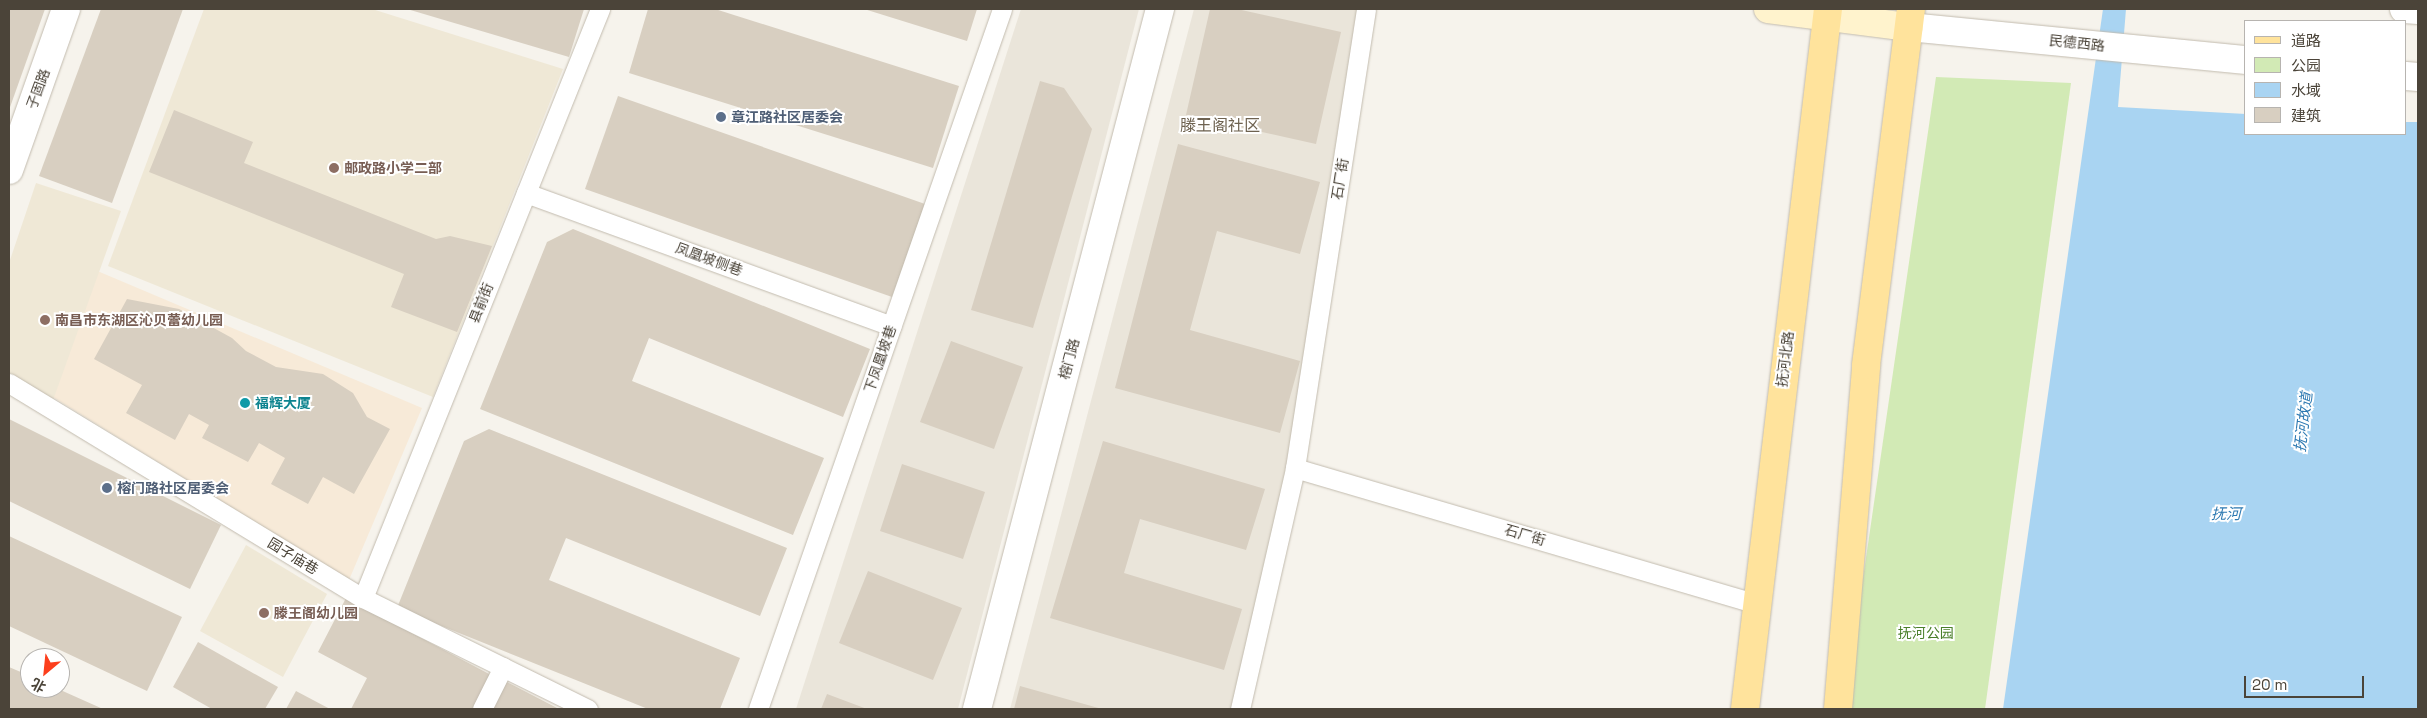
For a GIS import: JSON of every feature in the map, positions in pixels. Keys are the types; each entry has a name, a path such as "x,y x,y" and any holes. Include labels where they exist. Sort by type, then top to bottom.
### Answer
{"main road":[{"path":"1768,9 1910,18 1866,366 1838,709"},
{"name":"抚河北路","path":"1745,709 1755,603 1827,12"}],"street":[{"name":"子固路","path":"9,170 66,9"},
{"name":"榕门路","path":"977,709 1160,9"},
{"path":"2404,9 2418,10"},
{"name":"民德西路","path":"1910,18 1987,34 2244,60"}],"lane":[{"name":"县前街","path":"363,598 600,9"},
{"name":"下凤凰坡巷","path":"758,709 1002,9"},
{"name":"石厂街","path":"1240,709 1295,468 1366,9"},
{"name":"凤凰坡侧巷","path":"526,193 892,326"},
{"name":"园子庙巷","path":"9,383 363,598 588,709"},
{"name":"石厂街","path":"1295,468 1755,603"},
{"path":"482,709 503,667"}],"shaded area":[{"name":"邮政路小学二部","path":"204,9 372,9 563,69 433,397 108,266"},
{"path":"1021,9 1139,9 958,709 796,709"},
{"path":"1194,9 1358,9 1288,465 1236,709 1010,709"},
{"name":"南昌市东湖区沁贝蕾幼儿园","path":"36,183 121,211 52,403 9,377 9,263"},
{"path":"24,240 422,408 349,580 9,370"},
{"name":"滕王阁幼儿园","path":"246,545 327,594 283,677 200,631"}],"green space":[{"name":"抚河公园","path":"1936,77 2071,83 1985,709 1844,709"}],"water":[{"name":"抚河","path":"2103,9 2418,9 2418,709 2003,709"}],"pier":[{"path":"2126,9 2418,9 2418,122 2407,122 2407,20 2244,20 2244,114 2118,107"}],"building":[{"path":"9,9 45,9 9,110"},
{"path":"101,9 183,9 112,203 39,176"},
{"path":"407,9 584,9 569,57"},
{"path":"648,9 715,9 959,86 933,168 629,73"},
{"path":"864,9 977,9 967,41"},
{"path":"1210,9 1237,9 1341,32 1316,144 1186,115"},
{"path":"1040,81 1064,88 1092,129 1033,328 971,310"},
{"path":"618,96 925,204 892,297 585,189"},
{"path":"174,110 253,142 244,163 436,239 450,236 492,246 457,332 391,307 404,274 149,172"},
{"path":"1178,144 1320,182 1300,254 1217,231 1190,330 1300,361 1280,433 1115,388"},
{"path":"573,229 870,349 843,417 649,338 632,381 824,458 793,535 480,409 547,242"},
{"name":"福辉大厦","path":"127,299 179,309 232,338 246,351 276,367 323,374 353,393 367,417 390,429 354,494 323,477 308,504 271,484 285,458 259,443 248,462 202,438 209,425 189,414 175,440 126,413 142,385 94,359"},
{"path":"951,341 1023,367 994,449 920,422"},
{"path":"9,419 221,525 190,589 9,501"},
{"path":"489,429 787,548 760,616 566,538 549,580 740,658 720,709 648,709 397,608 464,441"},
{"path":"1103,441 1265,489 1246,550 1140,519 1124,573 1242,609 1224,670 1050,618"},
{"path":"902,464 985,492 963,559 880,531"},
{"path":"9,536 182,617 147,691 70,655 70,648 56,648 9,626"},
{"path":"868,571 962,608 933,680 839,643"},
{"path":"346,598 491,675 472,709 351,709 367,678 318,652"},
{"path":"198,642 278,687 265,709 212,709 173,687"},
{"path":"9,667 20,672 20,698 70,698 70,694 103,709 9,709"},
{"path":"503,680 559,709 487,709"},
{"path":"1020,686 1102,709 1014,709"},
{"path":"296,691 330,709 286,709"},
{"path":"827,694 867,709 821,709"}],"place":[{"name":"章江路社区居委会","path":"721,117"},
{"name":"邮政路小学二部","path":"334,168"},
{"name":"南昌市东湖区沁贝蕾幼儿园","path":"45,320"},
{"name":"福辉大厦","path":"245,403"},
{"name":"榕门路社区居委会","path":"107,488"},
{"name":"滕王阁幼儿园","path":"264,613"}],"district":[{"name":"滕王阁社区","path":"1220,126"}],"water label":[{"name":"抚河故道","path":"2303,422"}]}
